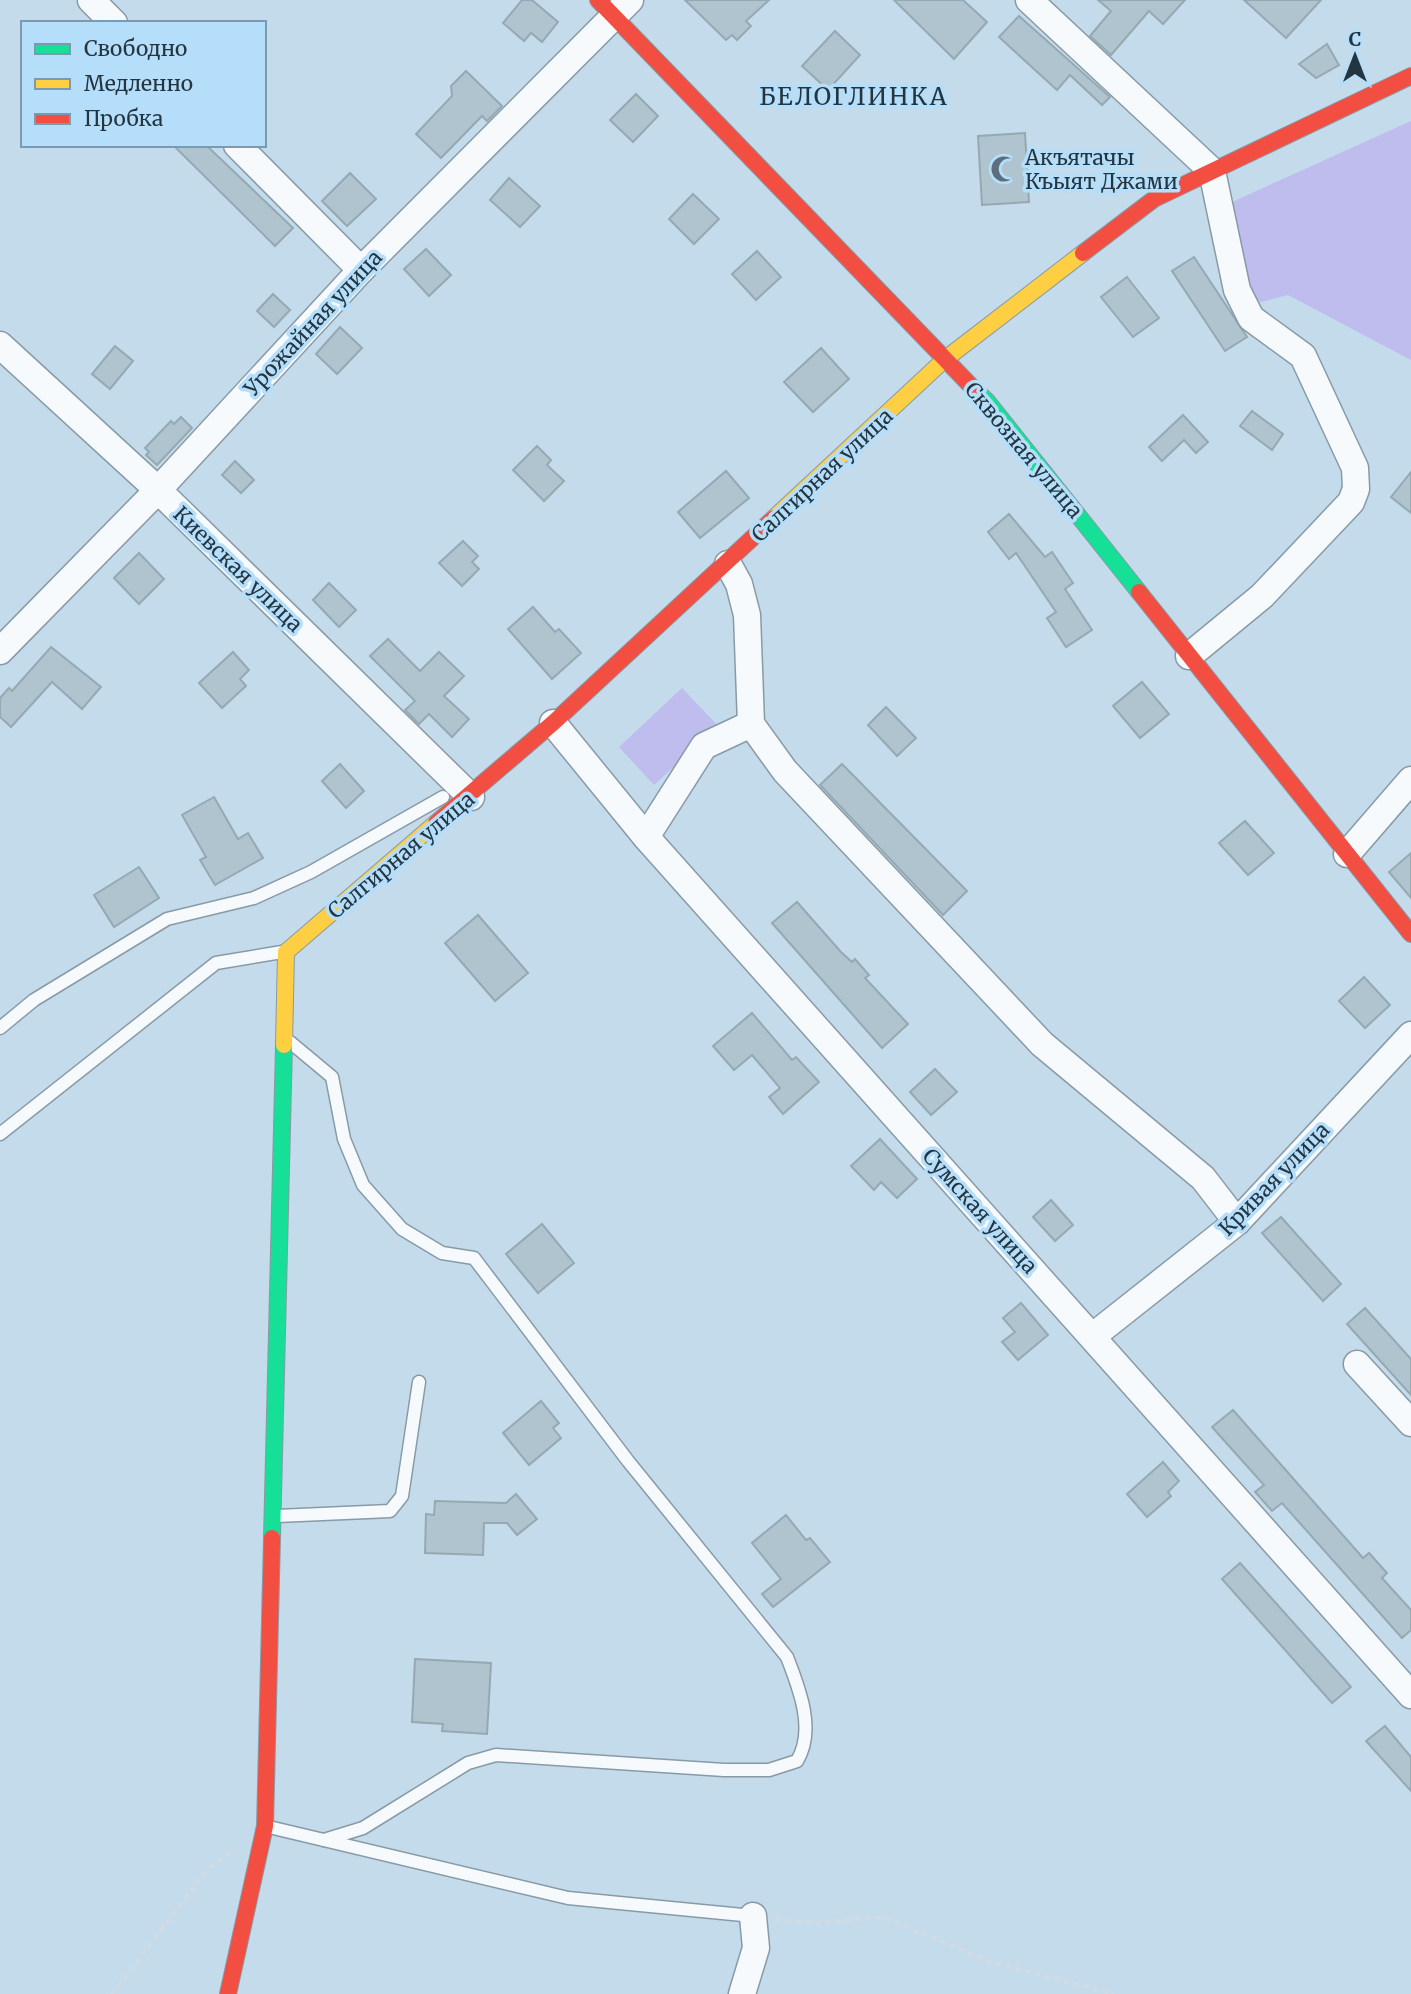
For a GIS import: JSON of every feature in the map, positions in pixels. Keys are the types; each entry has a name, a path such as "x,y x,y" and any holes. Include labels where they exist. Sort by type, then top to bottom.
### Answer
{"street":[{"path":"91,0 112,21"},
{"path":"1029,0 1212,171 1237,290 1251,318 1303,356 1354,468 1356,489 1351,502 1262,596 1189,656"},
{"name":"Урожайная улица","path":"0,651 158,490 361,270 614,5"},
{"name":"Сквозная улица","path":"614,5 944,360 987,401 1411,934"},
{"name":"Салгирная улица","path":"286,952 466,792 553,723 728,564 944,360 1154,199 1411,76"},
{"path":"239,147 361,270"},
{"name":"Киевская улица","path":"0,345 158,490 466,792"},
{"path":"728,564 739,584 747,615 751,724 785,771 1042,1044 1203,1178 1237,1222"},
{"name":"Сумская улица","path":"553,723 646,837 1411,1695"},
{"path":"646,837 704,746 751,724"},
{"path":"1348,854 1411,780"},
{"path":"228,1994 265,1826 286,952"},
{"name":"Кривая улица","path":"1093,1336 1237,1222 1411,1035"},
{"path":"1357,1364 1411,1423"},
{"path":"742,1994 756,1948 753,1916"}],"lane":[{"path":"0,1028 34,1000 167,919 254,898 311,872 466,792"},
{"path":"0,1134 216,963 286,952"},
{"path":"284,1037 332,1077 344,1139 363,1185 402,1229 442,1253 474,1258 628,1461 787,1657 801,1692 805,1727 804,1750 797,1762 769,1770 724,1770 496,1755 468,1763 363,1828 324,1840"},
{"path":"273,1517 390,1511 402,1496 419,1382"},
{"path":"265,1826 568,1898 753,1916"}],"path":[{"path":"112,1994 207,1870 236,1848"},
{"path":"753,1916 816,1923 882,1917 991,1962 1114,1994"}],"shaded area":[{"path":"1411,121 1411,360 1288,295 1261,302 1242,289 1232,202"},
{"path":"682,688 718,726 654,785 619,747"}],"building":[{"path":"522,0 532,0 558,22 542,42 531,33 524,41 503,23"},
{"path":"685,0 769,0 746,21 751,26 737,40 732,35 726,40"},
{"path":"894,0 963,0 987,22 954,59"},
{"path":"1098,0 1185,0 1163,24 1149,11 1111,55 1090,36 1111,11"},
{"path":"1244,0 1321,0 1286,38"},
{"path":"1019,16 1110,97 1102,105 1070,75 1057,90 999,37"},
{"path":"835,31 860,55 828,90 802,66"},
{"path":"1327,44 1339,65 1316,78 1299,64"},
{"path":"466,71 502,106 487,121 482,116 441,158 416,134 452,96 451,86"},
{"path":"636,94 658,116 633,142 610,120"},
{"name":"Акъятачы Къыят Джами","path":"1025,133 1029,202 982,205 978,136"},
{"path":"175,147 208,147 293,228 275,246"},
{"path":"350,173 376,199 347,226 322,201"},
{"path":"509,178 540,206 520,227 490,200"},
{"path":"693,194 719,219 694,244 669,219"},
{"path":"426,249 451,275 429,296 404,269"},
{"path":"757,251 781,277 756,300 732,274"},
{"path":"1194,257 1247,337 1225,351 1172,271"},
{"path":"1127,277 1159,318 1133,337 1101,297"},
{"path":"273,294 290,310 274,327 257,311"},
{"path":"340,327 362,348 337,374 316,354"},
{"path":"115,346 133,361 110,389 92,374"},
{"path":"821,348 849,379 813,412 784,382"},
{"path":"1252,411 1283,434 1272,450 1240,426"},
{"path":"1183,415 1208,442 1196,453 1184,440 1162,461 1149,447"},
{"path":"181,417 192,428 157,465 146,455 149,452 145,448 171,421 174,424"},
{"path":"537,446 551,460 547,465 564,481 544,501 513,470"},
{"path":"235,461 254,480 241,493 222,475"},
{"path":"726,471 749,498 700,538 678,512"},
{"path":"1411,472 1411,513 1391,497"},
{"path":"1009,514 1045,557 1052,552 1073,583 1065,589 1092,630 1066,647 1047,618 1056,612 1016,553 1009,559 988,532"},
{"path":"463,541 478,556 472,562 479,569 462,586 439,563"},
{"path":"139,553 164,579 139,604 114,578"},
{"path":"329,583 356,610 339,627 313,600"},
{"path":"533,607 555,632 559,629 581,653 552,679 508,629"},
{"path":"388,639 420,671 439,652 464,676 444,696 469,719 452,737 429,714 419,724 405,710 415,701 370,656"},
{"path":"51,647 101,687 82,709 52,682 11,727 0,717 0,698 9,688 12,691"},
{"path":"233,652 249,670 240,679 246,686 222,708 199,683"},
{"path":"1142,682 1169,714 1140,738 1113,706"},
{"path":"886,707 916,738 897,756 868,725"},
{"path":"340,764 364,791 346,808 322,781"},
{"path":"842,764 967,891 943,915 820,785"},
{"path":"214,797 238,839 248,833 263,858 215,885 200,860 206,857 182,815"},
{"path":"1245,821 1274,853 1248,875 1219,843"},
{"path":"1411,853 1411,898 1389,872"},
{"path":"139,867 159,898 114,927 94,895"},
{"path":"797,902 841,952 852,962 855,959 869,975 865,978 908,1024 882,1048 772,923"},
{"path":"478,915 528,973 495,1001 445,943"},
{"path":"1364,977 1390,1005 1365,1028 1339,1001"},
{"path":"752,1013 792,1060 796,1057 819,1082 783,1114 769,1097 780,1088 752,1055 734,1070 713,1046"},
{"path":"935,1069 957,1092 931,1115 910,1092"},
{"path":"880,1139 917,1179 897,1198 881,1182 874,1190 851,1166"},
{"path":"1051,1200 1073,1225 1055,1241 1033,1217"},
{"path":"1281,1217 1341,1284 1323,1301 1262,1233"},
{"path":"542,1224 574,1263 538,1293 506,1254"},
{"path":"1021,1303 1048,1335 1018,1360 1002,1342 1015,1332 1003,1318"},
{"path":"1365,1308 1411,1359 1411,1395 1347,1324"},
{"path":"541,1401 559,1423 553,1428 561,1438 529,1465 503,1433"},
{"path":"1233,1410 1363,1558 1369,1553 1387,1573 1382,1578 1411,1610 1411,1630 1402,1638 1282,1503 1272,1511 1255,1492 1264,1485 1212,1427"},
{"path":"1163,1462 1179,1481 1168,1492 1171,1496 1147,1517 1127,1494"},
{"path":"516,1494 537,1519 517,1535 507,1523 484,1523 483,1555 425,1553 426,1514 434,1515 435,1501 506,1503"},
{"path":"786,1515 806,1540 810,1538 830,1562 773,1607 762,1594 781,1579 752,1543"},
{"path":"1240,1563 1351,1687 1332,1703 1222,1579"},
{"path":"415,1659 491,1663 487,1734 442,1731 443,1724 412,1722"},
{"path":"1385,1726 1411,1757 1411,1791 1366,1741"}],"traffic: fast":[{"path":"972,387 987,401 1139,592"},
{"path":"272,1538 284,1045"}],"traffic: slow":[{"path":"774,518 944,360 1083,253"},
{"path":"284,1045 286,952 436,823"}],"traffic: jam":[{"path":"598,0 972,387"},
{"path":"1083,253 1154,199 1411,76"},
{"path":"436,823 553,723 774,518"},
{"path":"1139,592 1411,934"},
{"path":"228,1994 265,1826 272,1538"}],"place":[{"name":"Акъятачы Къыят Джами","path":"1004,169"}],"district":[{"name":"БЕЛОГЛИНКА","path":"854,96"}]}
